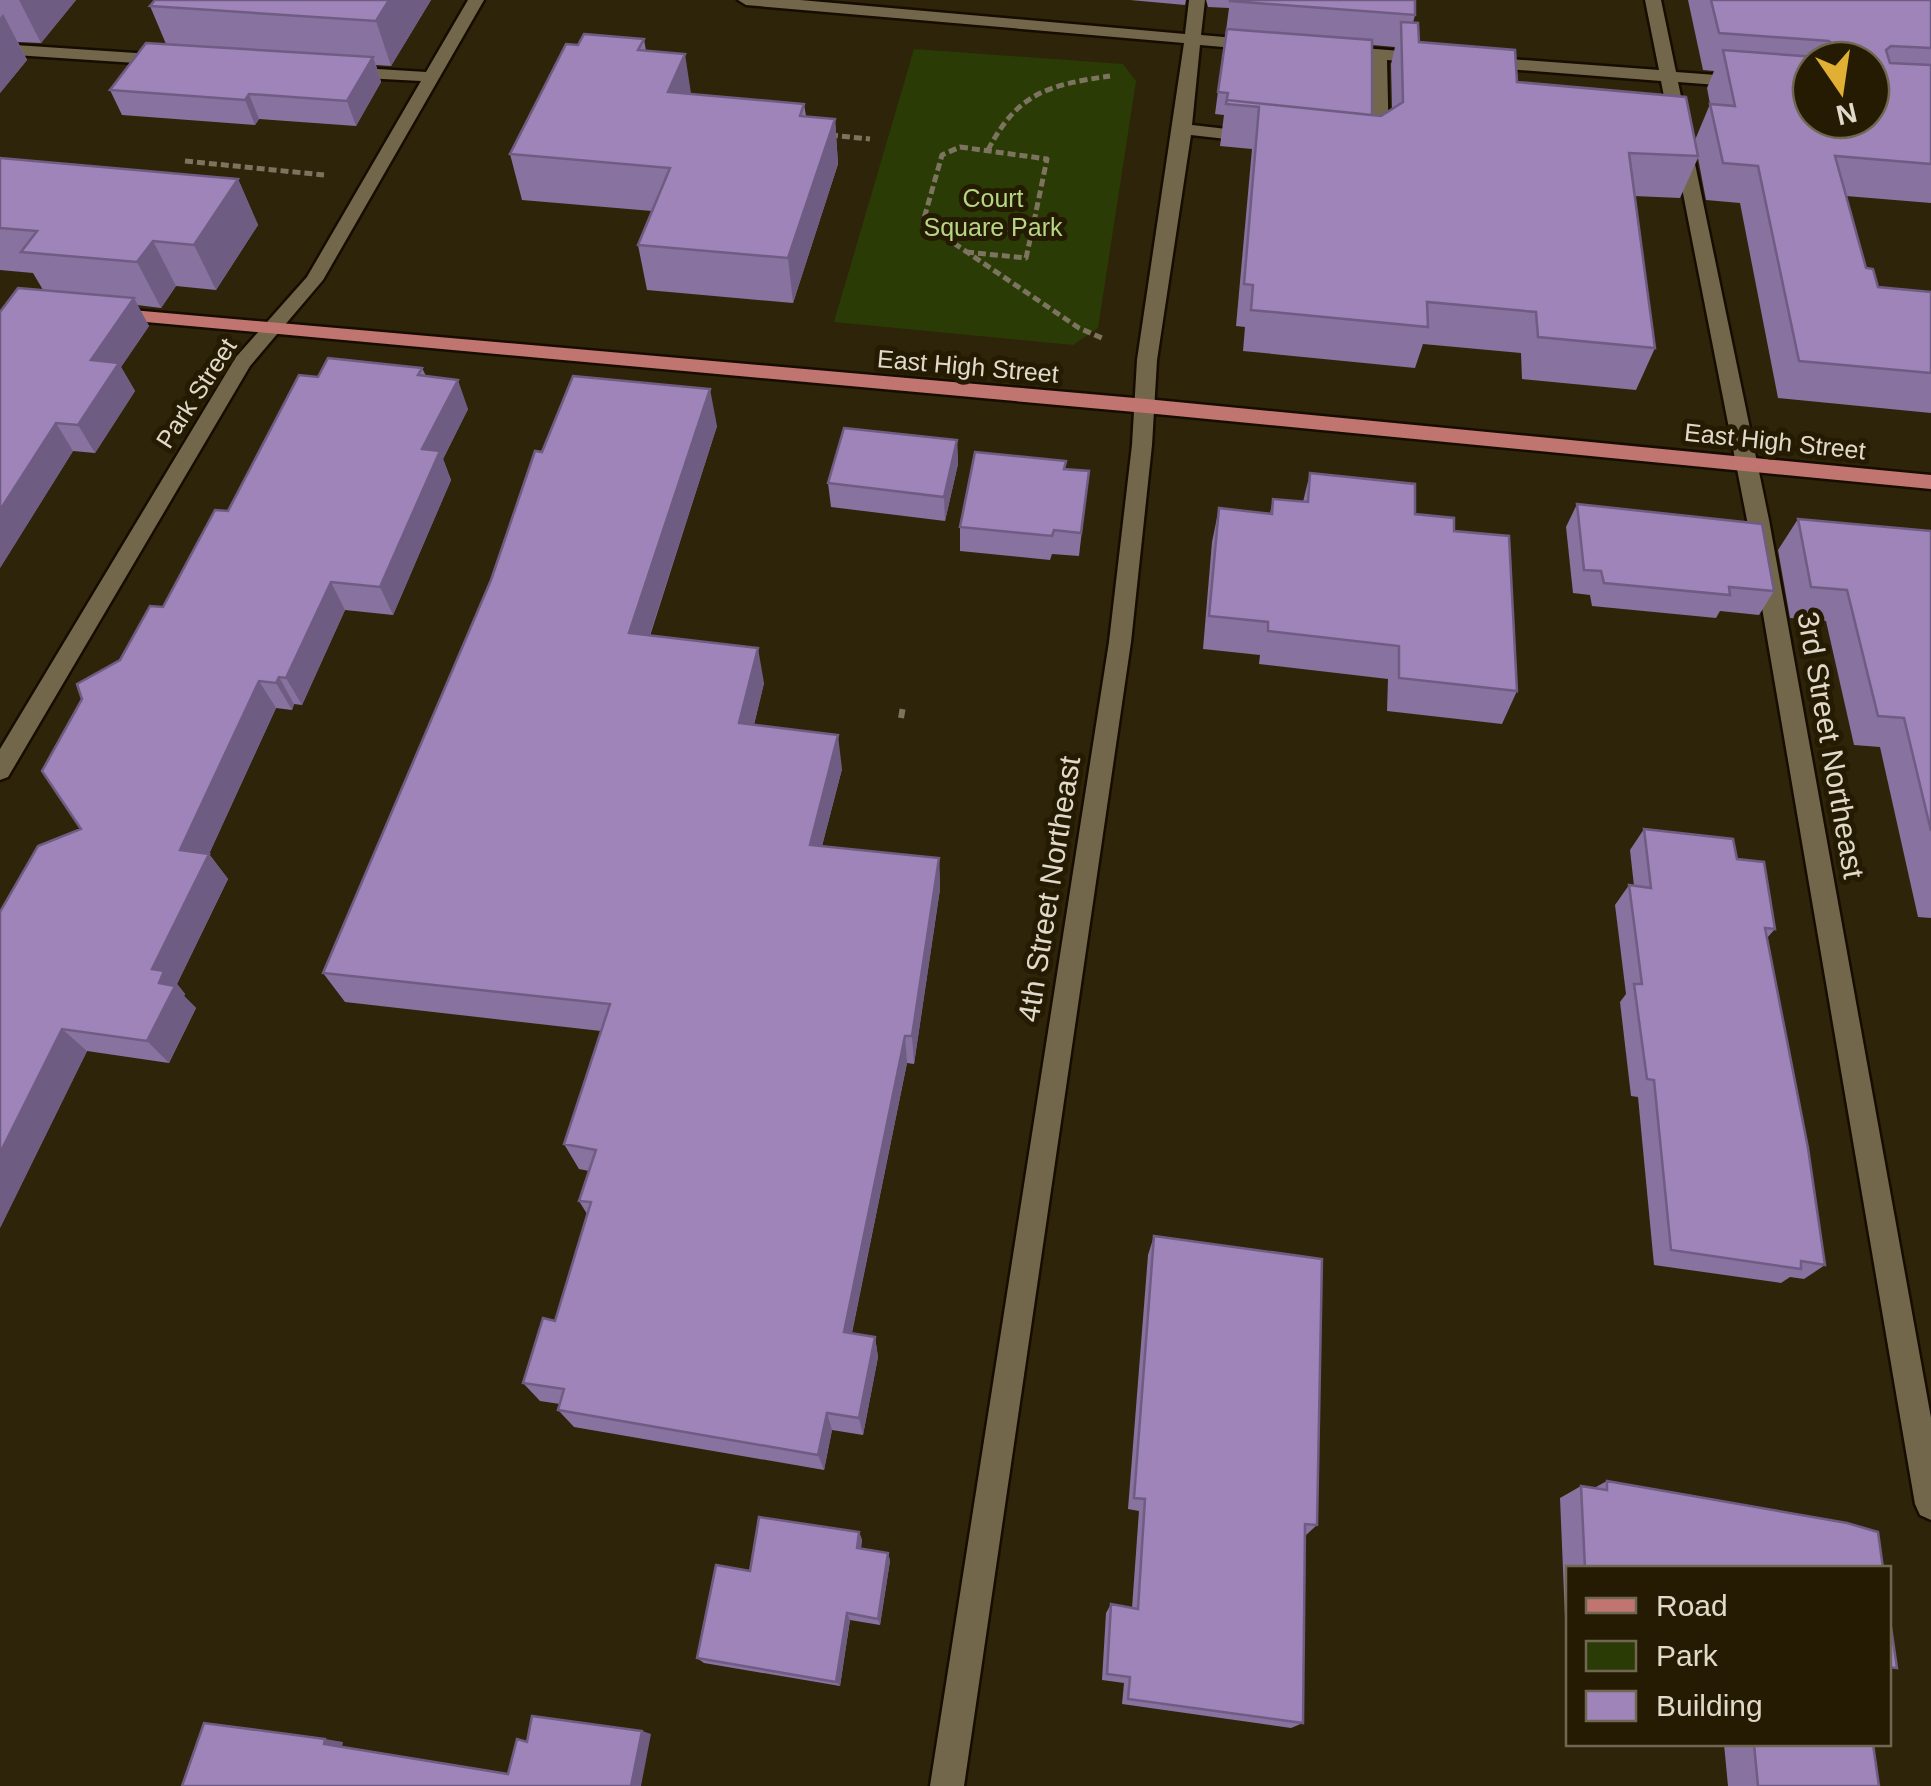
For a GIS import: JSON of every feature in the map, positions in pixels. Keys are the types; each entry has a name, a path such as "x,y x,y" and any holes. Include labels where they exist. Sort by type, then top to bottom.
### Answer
{"main road":[{"name":"East High Street","path":"78,311 1146,406 1931,482"}],"street":[{"name":"Park Street","path":"0,770 244,362 314,280 476,0"},
{"path":"746,0 1268,46"},
{"name":"4th Street Northeast","path":"947,1786 1120,642 1146,406 1147,360 1184,128 1197,0"},
{"name":"3rd Street Northeast","path":"1653,0 1745,463 1931,1504"},
{"path":"0,49 183,61"},
{"path":"1324,50 1791,86"},
{"path":"1363,152 1380,144 1380,54"},
{"path":"334,71 430,78"},
{"path":"1184,128 1264,138"}],"path":[{"path":"988,150 1002,117 1040,89 1105,76"},
{"path":"819,134 870,138"},
{"path":"923,222 942,154 960,148 1047,159 1026,258 964,252"},
{"path":"185,161 324,175"},
{"path":"923,222 1032,230"},
{"path":"923,222 1079,328 1102,338"},
{"path":"901,718 903,706"}],"green space":[{"name":"Court Square Park","path":"914,49 1123,64 1136,81 1098,328 1073,345 834,322"}],"building":[{"path":"155,0 389,0 376,21 150,6"},
{"path":"1415,0 1415,15 1230,1"},
{"path":"1711,0 1931,0 1931,48 1891,46 1891,40 1815,40 1719,33"},
{"path":"1401,22 1418,23 1419,42 1515,50 1517,82 1686,97 1698,156 1629,153 1655,348 1538,337 1536,312 1427,302 1428,327 1251,310 1253,285 1244,284 1259,107 1226,104 1227,100 1381,116 1403,102"},
{"path":"1227,29 1372,40 1372,115 1227,100 1226,103 1228,93 1218,92"},
{"path":"584,34 644,39 638,50 685,54 668,92 804,104 800,116 835,119 788,258 638,245 670,168 510,154 566,44 578,45"},
{"path":"146,43 373,57 347,101 249,94 245,100 110,90"},
{"path":"1723,50 1791,55 1791,140 1891,140 1891,63 1931,65 1931,164 1835,156 1866,268 1873,269 1878,287 1931,292 1931,373 1799,361 1758,166 1723,163 1710,104 1735,106"},
{"path":"0,158 238,179 194,245 153,241 137,262 21,252 37,231 0,228"},
{"path":"18,288 134,298 91,360 119,363 78,425 56,423 0,510 0,312"},
{"path":"328,358 422,368 418,375 458,380 422,449 440,451 380,587 331,582 286,678 279,677 276,683 259,681 180,850 209,854 152,969 164,971 159,983 175,986 147,1041 62,1029 0,1153 0,912 38,846 81,829 42,771 82,699 77,684 120,660 150,606 163,607 215,510 228,511 299,375 318,377"},
{"path":"573,376 710,389 629,633 758,648 739,723 838,735 810,845 939,858 912,1036 905,1036 844,1332 875,1337 859,1418 827,1413 818,1455 558,1410 564,1389 523,1383 543,1318 555,1321 591,1202 579,1201 596,1150 564,1144 610,1004 323,973 491,580 535,451 542,452"},
{"path":"844,428 957,440 944,497 828,483"},
{"path":"975,452 1066,461 1064,469 1089,471 1081,533 1054,530 1052,536 960,527"},
{"path":"1310,473 1415,484 1415,514 1454,518 1454,531 1509,536 1517,691 1399,678 1399,646 1268,631 1268,622 1209,616 1219,508 1272,514 1273,499 1308,502"},
{"path":"1577,504 1762,524 1774,591 1729,587 1730,595 1604,583 1601,571 1584,570"},
{"path":"1798,519 1931,531 1931,831 1904,718 1878,716 1847,590 1811,587"},
{"path":"1644,829 1733,839 1737,859 1764,862 1775,929 1765,928 1808,1148 1825,1265 1801,1261 1801,1269 1671,1250 1654,1080 1647,1079 1634,984 1642,984 1629,885 1651,888"},
{"path":"1154,1236 1322,1259 1317,1525 1305,1524 1303,1723 1128,1699 1130,1677 1107,1674 1111,1604 1138,1609 1145,1499 1134,1498"},
{"path":"1607,1481 1847,1523 1878,1532 1883,1566 1585,1566 1581,1486 1607,1490"},
{"path":"759,1517 859,1532 857,1548 888,1553 878,1619 847,1613 836,1682 697,1658 716,1565 750,1571"},
{"path":"1891,1627 1897,1668 1891,1667"},
{"path":"532,1716 642,1731 631,1786 182,1786 204,1723 325,1739 324,1744 508,1774 517,1739 527,1742"},
{"path":"1754,1746 1873,1746 1879,1786 1758,1786"}]}
